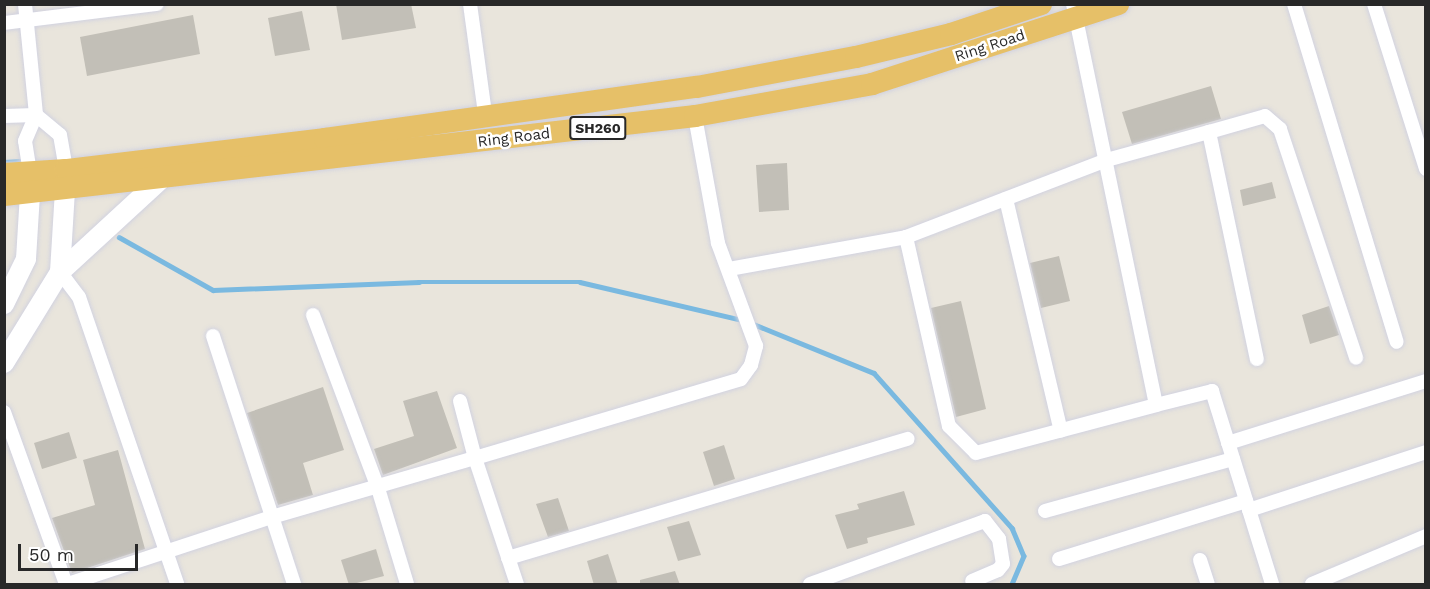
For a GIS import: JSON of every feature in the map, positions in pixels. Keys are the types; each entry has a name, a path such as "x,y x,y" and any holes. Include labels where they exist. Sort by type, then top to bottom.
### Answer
{"highway":[{"name":"Ring Road","path":"66,181 485,114 697,87 856,57 951,34 1041,4"},
{"name":"Ring Road","path":"4,195 31,183 160,180 695,117 872,84 1075,11 1118,4"},
{"name":"Ring Road","path":"4,174 31,183"}],"main road":[{"path":"4,363 60,272 160,180"},
{"path":"60,272 66,181"},
{"path":"4,304 26,259 31,183"}],"street":[{"path":"25,4 25,23 36,115 26,141 31,183"},
{"path":"4,23 25,23 157,4"},
{"path":"470,4 485,114"},
{"path":"1294,4 1397,342"},
{"path":"1374,4 1425,169"},
{"path":"1075,11 1156,405"},
{"path":"4,116 36,115 60,135 66,181"},
{"path":"729,269 906,237 1107,160 1265,116 1280,129 1356,358"},
{"path":"4,412 67,585 275,516 741,379 751,365 756,346 744,308 718,243 695,117"},
{"path":"1209,132 1257,359"},
{"path":"1006,199 1061,431"},
{"path":"906,237 949,426 976,453 1212,391 1272,585"},
{"path":"60,272 79,297 177,585"},
{"path":"313,315 377,485 407,585"},
{"path":"213,336 275,516 294,585"},
{"path":"1228,443 1425,384"},
{"path":"460,401 475,458 517,585"},
{"path":"508,558 908,439"},
{"path":"1059,559 1248,506 1425,452"},
{"path":"1045,511 1233,459"},
{"path":"810,585 985,521 999,539 1003,564 998,570 972,581"},
{"path":"1312,585 1425,536"},
{"path":"1200,561 1208,585"}],"building":[{"path":"336,4 411,4 416,28 342,40"},
{"path":"302,11 310,50 275,56 268,18"},
{"path":"193,15 200,54 87,76 80,37"},
{"path":"1211,86 1221,119 1132,144 1122,112"},
{"path":"787,163 789,210 759,212 756,165"},
{"path":"1272,182 1276,198 1243,206 1240,190"},
{"path":"1059,256 1070,301 1041,308 1030,263"},
{"path":"961,301 986,409 956,417 931,308"},
{"path":"1329,306 1339,335 1310,344 1302,315"},
{"path":"323,387 344,450 303,463 313,495 278,505 247,413"},
{"path":"437,391 457,448 383,475 374,449 414,436 403,401"},
{"path":"69,432 77,458 42,469 34,443"},
{"path":"724,445 735,479 714,486 703,452"},
{"path":"118,450 145,549 72,573 52,518 95,505 83,460"},
{"path":"904,491 915,525 867,538 868,543 847,549 835,515 859,509 857,504"},
{"path":"558,498 569,531 548,537 536,504"},
{"path":"689,521 701,555 678,561 667,527"},
{"path":"376,549 384,576 349,585 341,560"},
{"path":"608,554 618,585 594,585 587,561"},
{"path":"675,571 680,585 640,585 640,580"}],"waterway":[{"path":"4,162 26,161"},
{"path":"119,237 213,290 419,282 580,282 746,321 874,373 1012,528 1024,556 1012,584"}]}
